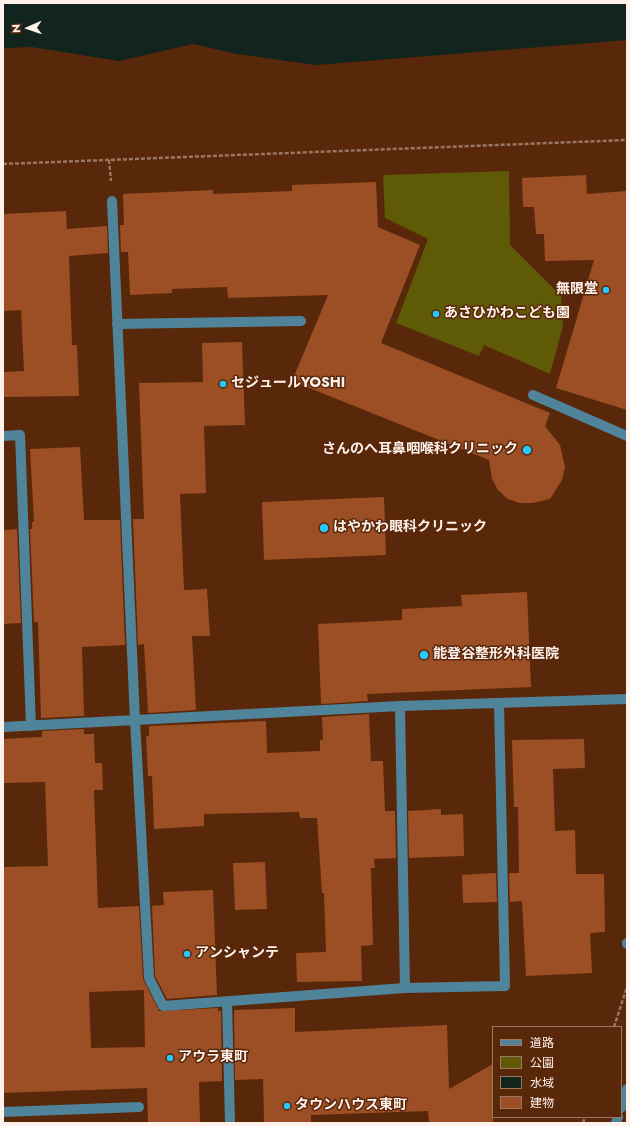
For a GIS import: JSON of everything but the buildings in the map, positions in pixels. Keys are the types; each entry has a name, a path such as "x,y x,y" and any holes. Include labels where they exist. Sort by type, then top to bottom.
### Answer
{"street":[{"path":"112,201 134,720 149,978 163,1006 404,988 506,986 499,703"},
{"path":"118,324 301,321"},
{"path":"533,395 627,436"},
{"path":"3,436 20,435 31,726"},
{"path":"3,727 400,706 627,699"},
{"path":"400,706 404,988"},
{"path":"227,1001 230,1123"},
{"path":"622,1105 627,1089"},
{"path":"3,1112 139,1107"}],"path":[{"path":"3,164 627,140"},
{"path":"614,1026 627,987"}],"green space":[{"path":"509,171 510,245 561,296 563,326 550,374 484,345 479,356 396,323 428,239 385,218 383,175"}],"water":[{"path":"3,3 627,3 627,40 316,65 237,54 193,44 119,61 32,47 3,48"}],"place":[{"name":"無限堂","path":"606,290"},
{"name":"あさひかわこども園","path":"436,314"},
{"name":"セジュールYOSHI","path":"223,384"},
{"name":"さんのへ耳鼻咽喉科クリニック","path":"527,450"},
{"name":"はやかわ眼科クリニック","path":"324,528"},
{"name":"能登谷整形外科医院","path":"424,655"},
{"name":"アンシャンテ","path":"187,954"},
{"name":"アウラ東町","path":"170,1058"},
{"name":"タウンハウス東町","path":"287,1106"}]}
